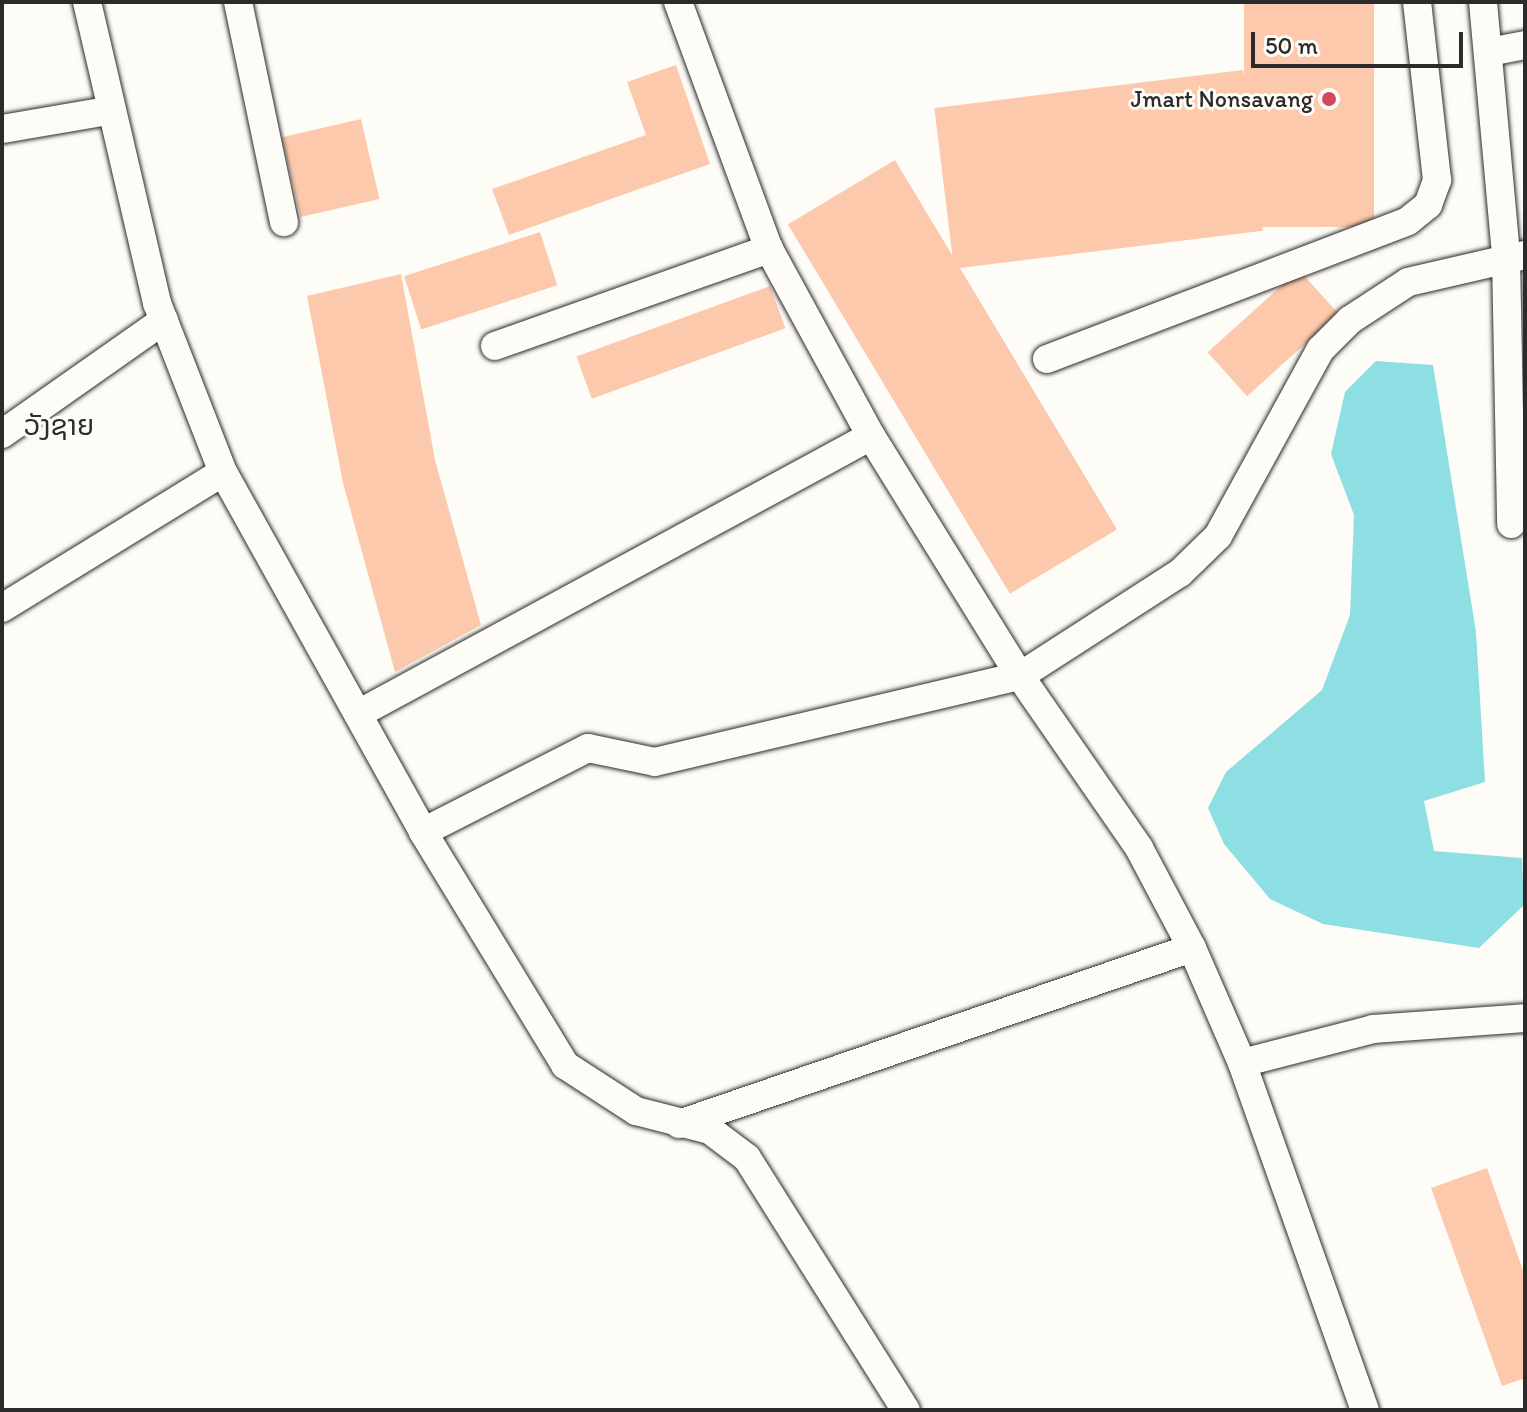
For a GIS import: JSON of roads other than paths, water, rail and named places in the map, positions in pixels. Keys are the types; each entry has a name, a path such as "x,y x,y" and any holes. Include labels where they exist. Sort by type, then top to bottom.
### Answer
{"street":[{"path":"87,2 107,111 164,320 223,472 423,832 565,1065 636,1111 710,1130 747,1158 906,1410"},
{"path":"238,2 284,222"},
{"path":"678,2 769,249 871,436 1020,676 1139,848 1192,948 1242,1063 1365,1410"},
{"path":"1047,359 1408,221 1428,205 1437,180 1417,2"},
{"path":"1483,2 1516,256 1511,524"},
{"path":"1489,52 1525,45"},
{"path":"2,129 107,111"},
{"path":"495,346 769,249"},
{"path":"423,832 588,748 655,762 1020,676 1180,573 1218,536 1309,368 1350,320 1408,282 1516,256"},
{"path":"2,434 164,320"},
{"path":"358,714 871,436"},
{"path":"2,608 223,472"},
{"path":"678,1124 1192,948"},
{"path":"1242,1063 1373,1029 1525,1018"}],"water":[{"path":"1376,361 1433,365 1476,632 1485,782 1424,801 1434,851 1522,858 1524,905 1479,948 1323,924 1270,899 1224,844 1208,808 1226,772 1322,690 1350,615 1354,515 1331,454 1345,392"}],"place":[{"name":"Jmart Nonsavang","path":"1329,99"}],"district":[{"name":"ວັງຊາຍ","path":"59,425"}]}
